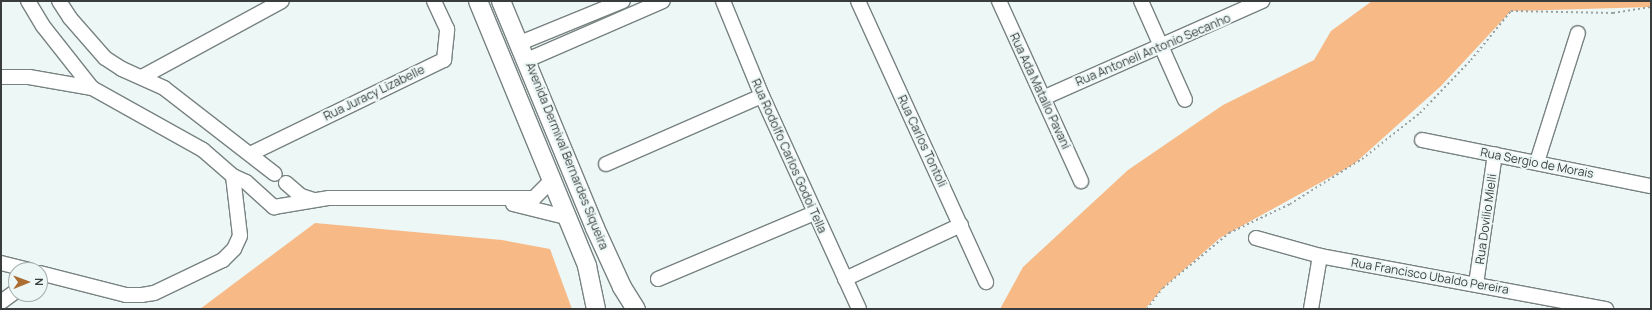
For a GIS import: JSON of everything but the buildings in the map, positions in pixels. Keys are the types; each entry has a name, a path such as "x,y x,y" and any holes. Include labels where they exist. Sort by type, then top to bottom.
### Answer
{"main road":[{"name":"Avenida Dermival Bernardes Siqueira","path":"478,1 552,180 565,217 587,266 596,309"},
{"name":"Avenida Dermival Bernardes Siqueira","path":"501,1 528,60 595,228 622,287 636,309"}],"street":[{"path":"28,1 43,26 92,88"},
{"path":"59,1 70,18 105,58 164,88 275,174"},
{"path":"142,77 282,1"},
{"name":"Rua Juracy Lizabelle","path":"250,154 444,60 447,29 434,1"},
{"path":"520,43 623,1"},
{"path":"528,60 663,1"},
{"name":"Rua Rodolfo Carlos Godoi Tella","path":"723,1 762,96 859,309"},
{"name":"Rua Carlos Tontoli","path":"858,1 986,282"},
{"name":"Rua Ada Matallo Pavani","path":"999,1 1082,181"},
{"path":"1141,1 1186,100"},
{"name":"Rua Antoneli Antonio Secanho","path":"1043,98 1160,45 1238,14 1262,1"},
{"path":"1537,162 1578,32"},
{"path":"1,77 29,77 92,88 203,150 233,176 246,182 274,207 313,200 434,198 499,200 534,198 552,180"},
{"path":"606,164 762,96"},
{"name":"Rua Sergio de Morais","path":"1422,140 1651,186"},
{"name":"Rua Dovilio Mielli","path":"1476,284 1495,154"},
{"path":"48,275 126,295 142,295 154,293 223,260 234,249 240,236 233,176"},
{"path":"286,183 301,196 313,200"},
{"path":"499,200 565,217"},
{"path":"658,279 814,213"},
{"path":"845,279 961,225"},
{"name":"Rua Francisco Ubaldo Pereira","path":"1256,238 1320,256 1606,309"},
{"path":"1311,309 1320,256"}],"path":[{"path":"1147,309 1164,288 1229,233 1290,204 1362,159 1420,113 1471,60 1511,11 1613,13 1651,7"}],"shaded area":[{"path":"1372,1 1651,1 1651,7 1511,11 1441,86 1354,164 1220,238 1163,288 1145,309 1000,309 1023,267 1128,170 1223,105 1314,60 1331,31"},
{"path":"315,223 502,240 550,249 572,309 200,309"}]}
